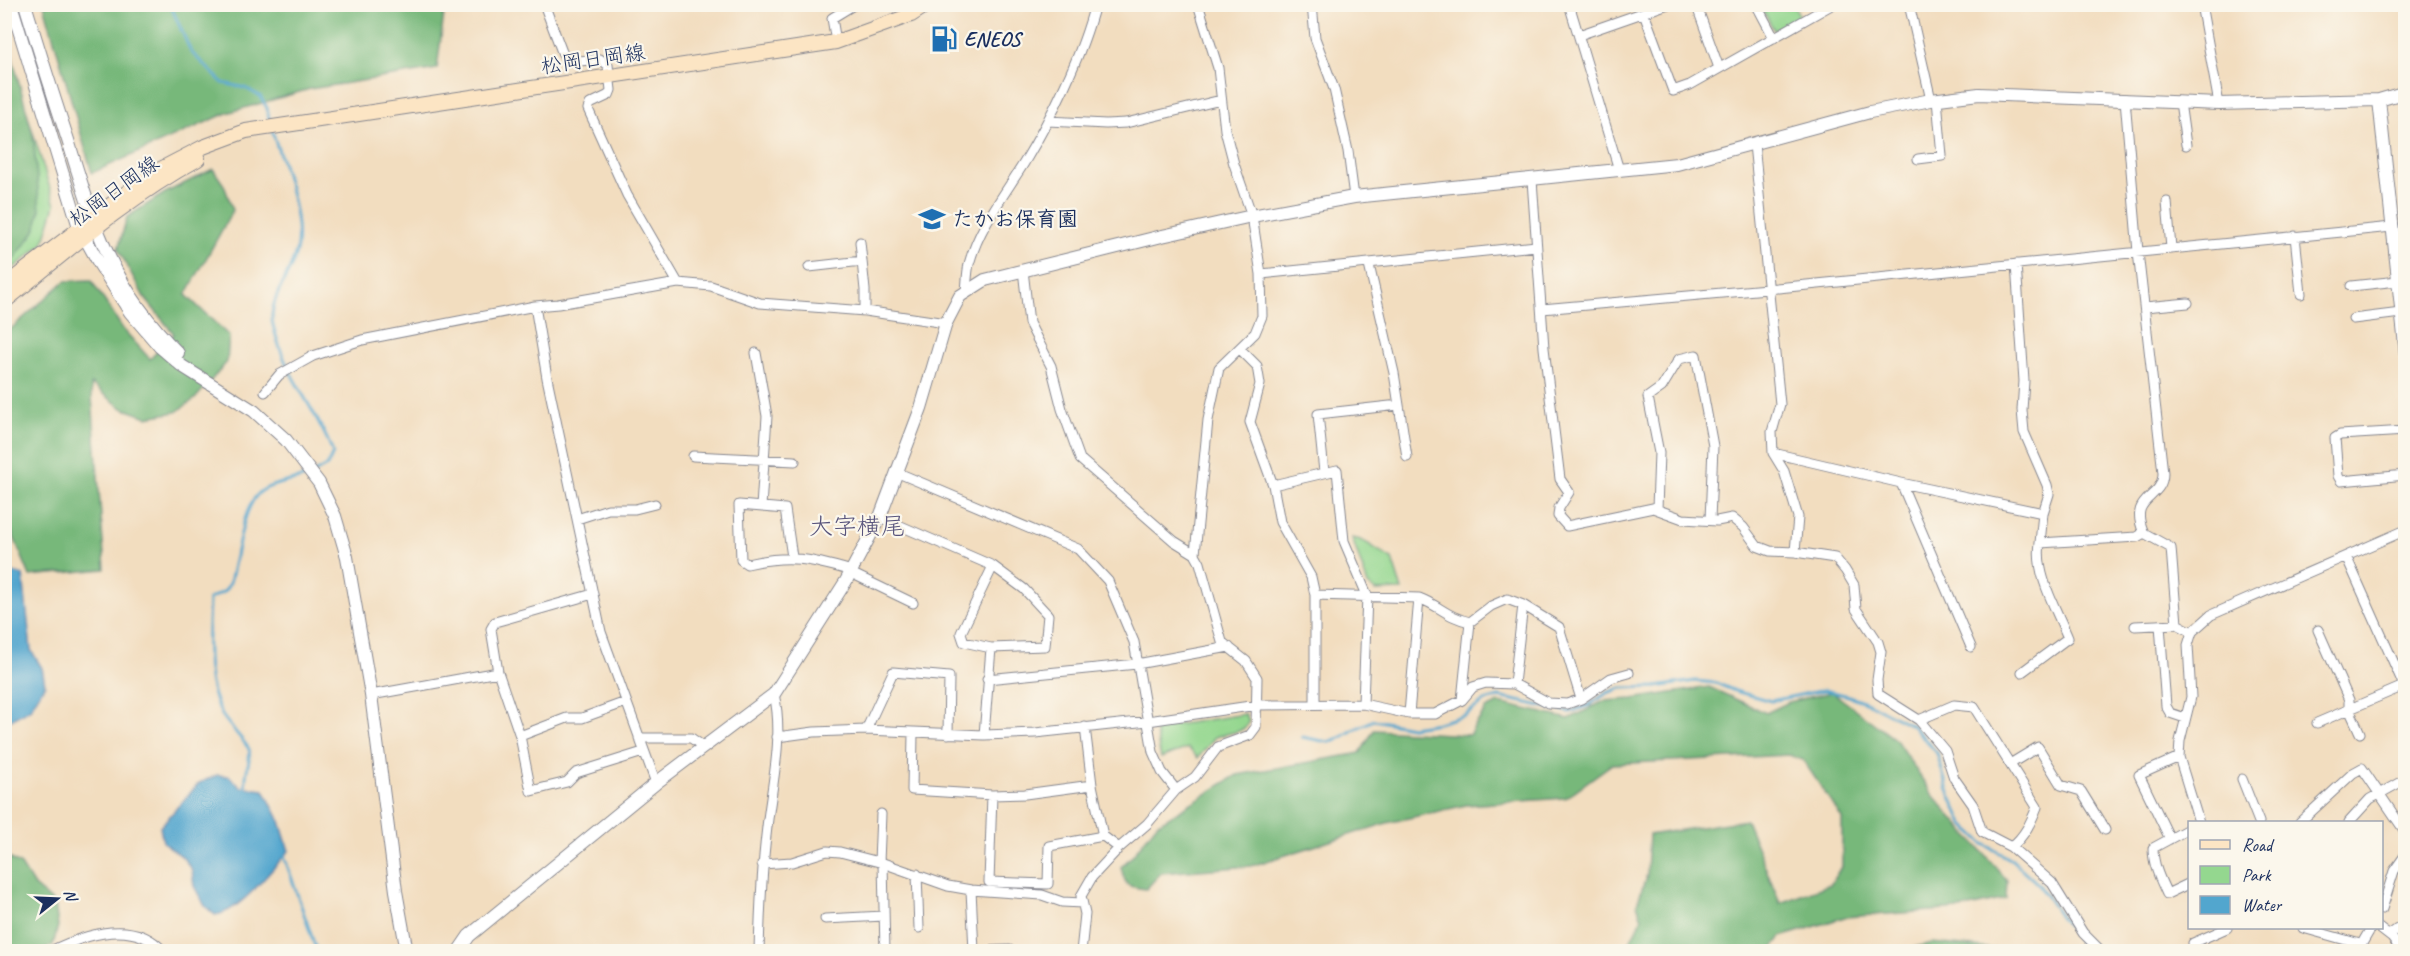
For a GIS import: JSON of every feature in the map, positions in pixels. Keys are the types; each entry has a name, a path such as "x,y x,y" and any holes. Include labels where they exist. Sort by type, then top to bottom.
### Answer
{"main road":[{"name":"松岡日岡線","path":"4,302 93,223 121,207 177,165 248,139 258,131 420,104 610,78 836,42 911,15 928,4"},
{"name":"松岡日岡線","path":"4,286 81,233"}],"street":[{"path":"11,4 81,233 130,312 182,366 254,411 297,452 319,483 340,531 347,557 371,695 396,891 407,951"},
{"path":"25,4 93,223 126,289 163,344"},
{"path":"544,4 562,52 569,62 600,58 608,65 611,90 609,95 590,105 588,109 627,195 678,283"},
{"path":"836,42 832,18 855,4"},
{"path":"966,291 969,264 980,237 997,203 1024,163 1048,121 1087,30 1095,4"},
{"path":"1195,554 1210,410 1219,368 1255,333 1262,316 1261,274 1252,216 1225,130 1218,68 1198,4"},
{"path":"1312,4 1315,38 1334,89 1348,151 1354,197"},
{"path":"1569,4 1619,170"},
{"path":"1579,35 1668,4"},
{"path":"1696,4 1719,68"},
{"path":"1756,4 1774,38"},
{"path":"1644,13 1673,91 1690,85 1833,4"},
{"path":"1909,4 1934,100 1942,156 1918,159"},
{"path":"2201,4 2218,104"},
{"path":"458,951 469,936 656,783 774,694 852,572 880,517 921,408 946,322 960,296 985,280 1252,216 1354,197 1677,164 1870,112 1979,94 2218,104 2379,100 2406,92"},
{"path":"2125,99 2138,252 2163,481 2140,508 2138,518 2144,533 2172,548 2177,624"},
{"path":"1048,121 1126,123 1221,100"},
{"path":"2379,100 2406,355"},
{"path":"2180,102 2186,145"},
{"path":"1754,144 1780,404 1772,432 1773,453 1784,471 1798,517 1795,552"},
{"path":"1532,180 1536,246 1560,479 1569,492 1559,508 1558,516 1567,526 1653,508 1683,519 1732,518 1743,527 1757,546 1770,551 1835,558 1854,585 1856,609 1878,642 1881,652 1877,680 1878,694 1919,720 1946,752 1954,778 1973,805 1982,832 2011,847 2052,883 2083,933 2102,951"},
{"path":"2167,202 2171,249"},
{"path":"1542,309 2391,227"},
{"path":"2295,236 2301,294"},
{"path":"860,242 865,311"},
{"path":"1261,274 1369,265 1536,246"},
{"path":"809,267 862,261"},
{"path":"2016,264 2024,381 2022,410 2024,432 2049,494 2043,513 2037,559 2068,638 2022,672"},
{"path":"1369,265 1394,372 1407,457"},
{"path":"1023,270 1029,323 1051,366 1062,409 1080,459 1174,541 1195,554 1200,563 1222,642 1246,661 1257,678 1256,727 1250,735 1218,747 1195,777 1176,790 1147,824 1119,848 1092,877 1081,896 1085,914 1081,951"},
{"path":"2351,286 2398,281"},
{"path":"265,392 279,375 313,356 362,340 535,306 678,283 711,286 760,303 865,311 946,322"},
{"path":"2145,307 2188,303"},
{"path":"535,306 547,378 601,632 656,783"},
{"path":"2353,320 2401,314"},
{"path":"1240,349 1257,366 1260,384 1250,422 1273,484 1280,522 1311,577 1315,595 1315,704"},
{"path":"756,353 766,416 761,507"},
{"path":"1658,509 1659,453 1648,398 1662,387 1679,359 1696,355 1713,446 1710,520"},
{"path":"1324,472 1318,414 1399,405"},
{"path":"2406,431 2340,435 2335,438 2338,476 2341,481 2406,476"},
{"path":"1773,453 2043,513"},
{"path":"693,456 795,461"},
{"path":"1273,484 1337,470 1344,541 1367,595 1363,704"},
{"path":"896,472 1078,549 1108,581 1134,642 1153,752 1162,772 1176,790"},
{"path":"1901,483 1971,647"},
{"path":"577,519 608,509 635,509 656,504"},
{"path":"792,557 785,509 739,505 741,560 747,564 774,558 812,559 852,572 914,603"},
{"path":"880,517 993,566 1024,589 1048,615 1045,646 991,648 964,642 961,633 993,566"},
{"path":"2199,821 2179,757 2191,697 2188,645 2192,632 2211,615 2406,530"},
{"path":"2040,543 2137,537 2144,533"},
{"path":"2317,723 2405,687 2346,556"},
{"path":"593,594 495,622 490,629 498,672 520,736 531,791 567,782 576,772 643,752"},
{"path":"1315,595 1419,598 1435,604 1453,618 1470,622"},
{"path":"1408,714 1419,598"},
{"path":"1462,700 1470,622 1491,606 1507,599 1523,605 1559,627 1581,699"},
{"path":"1514,684 1523,605"},
{"path":"2135,626 2177,624 2192,632"},
{"path":"2160,625 2166,706 2170,713 2185,718"},
{"path":"2318,630 2349,700 2349,709 2360,733"},
{"path":"987,679 1137,664 1229,647"},
{"path":"984,735 991,648"},
{"path":"371,695 498,672"},
{"path":"866,730 893,672 949,677 948,734"},
{"path":"777,737 814,732 866,730 984,735 1035,734 1257,705 1363,704 1408,714 1435,714 1462,700 1473,687 1486,683 1514,684 1549,703 1567,705 1581,699 1611,678 1629,673"},
{"path":"759,951 762,864 777,737 778,712 774,694"},
{"path":"520,736 567,718 582,718 626,702"},
{"path":"1919,720 1954,705 1974,707 2037,807 2029,827 2011,847"},
{"path":"1085,727 1092,785 1103,836 1119,848"},
{"path":"913,732 912,790 992,795 1025,794 1092,785"},
{"path":"639,738 691,738 704,747"},
{"path":"2010,764 2038,747 2061,785 2081,791 2105,830"},
{"path":"2170,839 2139,775 2179,757"},
{"path":"2301,821 2362,768 2406,833"},
{"path":"2242,779 2259,821"},
{"path":"2350,821 2370,799 2406,779"},
{"path":"992,795 989,882 1048,884 1049,846 1103,836"},
{"path":"881,814 885,951"},
{"path":"2188,829 2154,848 2156,870 2167,894 2188,884"},
{"path":"762,864 792,862 827,851 840,852 881,862 948,886 1042,896 1062,902 1082,903"},
{"path":"2383,906 2394,871 2406,854"},
{"path":"917,874 919,928"},
{"path":"971,890 974,951 1010,950"},
{"path":"825,919 884,916"},
{"path":"2389,935 2406,923"},
{"path":"2197,951 2193,943 2223,929"},
{"path":"2307,929 2358,948 2370,929"},
{"path":"2382,929 2403,951"},
{"path":"49,951 74,940 113,931 137,933 156,943 164,951"}],"green space":[{"path":"44,4 445,5 437,69 310,89 227,113 92,173"},
{"path":"1760,5 1794,5 1800,17 1774,30"},
{"path":"5,30 33,135 40,211 35,231 10,264 5,267"},
{"path":"4,37 55,205 43,244 5,275"},
{"path":"213,169 224,185 233,210 186,295 229,336 227,362 195,399 176,412 147,417 122,408 91,384 105,569 30,576 5,516 4,335 65,281 91,280 123,329 150,359 174,334 144,297 118,249 127,217 165,193"},
{"path":"1352,538 1368,544 1392,559 1402,590 1376,591 1368,585"},
{"path":"1709,687 1766,713 1789,702 1832,692 1896,740 1932,794 2007,880 2006,899 1960,909 1845,917 1781,937 1770,951 1625,951 1642,918 1637,904 1647,874 1649,835 1746,820 1780,903 1831,884 1842,865 1842,818 1803,760 1789,755 1612,764 1565,798 1466,805 1387,823 1251,866 1161,873 1146,889 1130,886 1124,878 1121,867 1157,824 1237,775 1360,753 1374,730 1469,735 1486,709 1499,703 1569,719 1604,701"},
{"path":"1245,714 1249,720 1246,727 1215,737 1198,758 1188,748 1161,758 1155,728"},
{"path":"5,855 21,865 34,886 55,904 58,926 53,945 41,951 5,952"},
{"path":"1932,943 2013,951 1900,951"}],"water":[{"path":"4,570 23,575 31,650 42,668 45,684 30,709 5,723"},
{"path":"217,775 229,776 241,787 264,790 280,821 289,851 245,898 225,912 215,915 205,906 194,886 192,870 184,858 163,842 160,827 199,783"}],"waterway":[{"path":"170,4 191,52 223,83 245,88 260,96 267,108 270,124"},
{"path":"272,130 290,187 297,232 295,256 275,301 272,320 283,357 320,424 333,453 327,466 314,473"},
{"path":"246,791 249,749 222,715 216,702 209,673 209,599 225,591 230,582 245,518 256,496 268,487 308,476"},
{"path":"1302,737 1328,742 1374,720 1411,727 1438,723 1465,715 1485,701 1499,697 1570,712 1621,688 1656,687 1695,681 1716,683 1771,701 1824,690 1849,696 1913,726 1937,753 1947,788 1963,824 1984,844 2012,860 2039,885 2088,952"},
{"path":"283,853 317,952"}],"place":[{"name":"ENEOS","path":"944,39"},
{"name":"たかお保育園","path":"932,219"}],"district":[{"name":"大字横尾","path":"857,526"}]}
